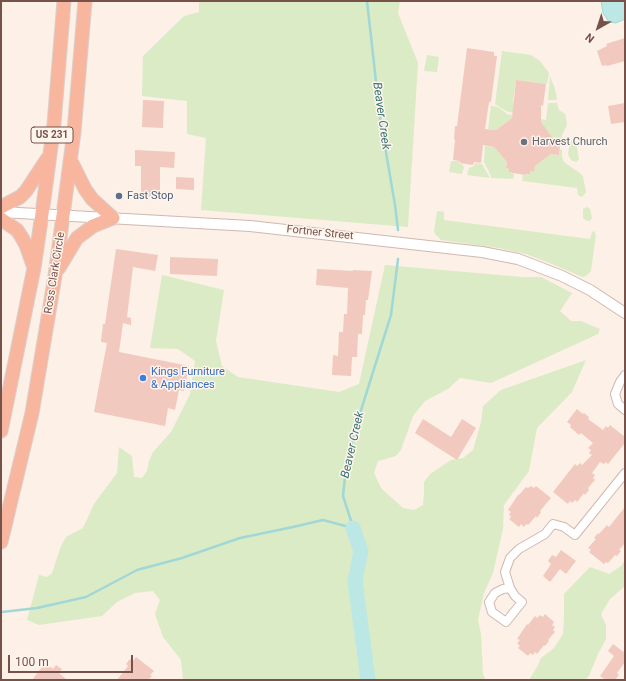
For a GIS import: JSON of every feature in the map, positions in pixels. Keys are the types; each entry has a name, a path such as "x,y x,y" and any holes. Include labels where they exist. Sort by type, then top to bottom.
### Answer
{"highway":[{"name":"Ross Clark Circle","path":"1,431 34,268 42,214 50,154 64,1"},
{"name":"Ross Clark Circle","path":"1,542 33,406 55,276 71,161 79,86 85,1"},
{"path":"1,207 20,197 26,191 50,154"},
{"path":"55,276 77,238 93,226 113,218 92,199 85,189 71,161"},
{"path":"1,219 16,230 21,236 26,245 34,268"}],"street":[{"name":"Fortner Street","path":"1,212 250,226 464,249 494,254 534,264 590,290 625,313"},
{"path":"625,376 620,382 615,394 618,404 625,410"},
{"path":"510,588 505,572 510,558 520,549 545,534 554,524 564,527 575,535 625,473"}],"green space":[{"path":"199,1 400,1 398,13 418,63 408,227 201,210 206,138 187,134 187,101 142,96 143,56 184,16 199,12"},
{"path":"502,51 531,55 540,61 549,73 547,84 516,80 513,102 526,103 513,113 506,111 495,104"},
{"path":"427,55 439,57 437,72 424,71"},
{"path":"550,76 555,89 556,100 548,100"},
{"path":"548,103 557,103 559,110 565,114 567,125 562,135 561,144 561,139 553,138 541,122 541,119 546,120"},
{"path":"491,106 498,107 507,114 513,115 512,118 496,130 488,129"},
{"path":"572,140 576,142 579,159 576,162 571,160 568,154"},
{"path":"485,146 494,147 507,162 506,168 514,174 513,179 491,178 484,162"},
{"path":"560,149 562,150 564,162 583,177 586,192 582,197 578,195 577,188 522,181 523,175 530,174 530,171 534,172 535,166 551,154 559,155"},
{"path":"451,161 460,161 459,164 462,164 464,167 462,174 449,172"},
{"path":"475,163 482,164 490,178 467,175 469,168 474,166"},
{"path":"587,207 590,209 592,218 590,221 583,218 583,209"},
{"path":"438,211 444,212 444,220 590,239 592,232 594,231 596,235 591,271 586,276 582,277 526,254 499,248 441,240 434,231"},
{"path":"385,265 522,277 541,277 572,293 560,311 571,321 581,321 600,329 598,334 491,383 460,378 448,389 425,401 413,416 401,450 396,456 378,461 374,473 381,488 403,508 414,510 423,505 424,482 430,474 451,460 463,458 473,450 481,422 483,406 501,390 586,360 572,392 537,428 529,471 504,505 503,529 493,573 484,593 478,620 481,634 483,674 486,680 183,680 181,660 163,637 155,614 160,600 153,591 135,593 117,602 102,616 39,625 27,620 39,575 47,577 52,573 61,546 66,537 83,528 94,504 117,473 119,447 132,456 134,477 142,478 147,471 153,452 171,432 190,394 195,361 178,349 150,348 162,275 224,290 216,341 222,366 238,377 339,392 359,384"},
{"path":"625,560 625,586 610,599 601,614 606,625 606,639 589,676 585,680 529,680 541,658 554,648 563,634 564,594 590,567 609,574 621,566"}],"water":[{"path":"601,1 625,1 625,19 616,23 609,22 603,13"}],"building":[{"path":"625,38 625,61 602,66 597,51 607,46 606,44"},
{"path":"467,48 494,52 494,56 497,56 491,102 489,102 485,129 496,130 512,118 516,80 546,84 543,106 541,105 541,122 553,138 561,139 559,155 551,154 535,166 534,172 530,171 530,174 526,175 509,172 509,169 506,168 507,162 494,147 483,145 481,163 474,162 473,165 460,163 460,161 453,160 455,126 457,126"},
{"path":"143,100 164,101 163,128 142,127"},
{"path":"625,103 625,122 611,124 608,106"},
{"path":"135,150 175,152 174,168 160,167 160,197 141,196 141,166 135,166"},
{"path":"176,177 194,178 194,190 176,189"},
{"name":"Kings Furniture & Appliances","path":"116,249 158,255 155,271 133,267 127,317 131,318 131,325 123,323 119,352 189,366 184,391 179,390 175,410 168,408 165,426 94,412 107,343 101,342"},
{"path":"170,257 218,259 217,276 170,274"},
{"path":"317,269 372,271 368,300 366,300 365,315 363,315 362,334 358,334 357,357 352,357 351,376 332,375 333,355 338,356 339,332 343,332 344,314 347,314 348,288 316,285"},
{"path":"577,409 589,417 588,419 603,430 606,426 608,428 610,425 625,437 625,443 608,464 606,462 604,464 600,462 592,473 595,475 593,478 595,480 588,488 589,490 585,495 584,493 577,502 575,500 572,503 570,501 568,504 553,492 575,464 577,466 580,463 582,465 592,455 589,453 591,450 588,448 593,443 581,433 579,435 567,422"},
{"path":"423,419 451,437 462,419 476,428 457,460 415,433"},
{"path":"531,486 534,488 536,486 551,498 540,511 541,512 537,518 536,516 528,525 526,524 524,527 521,524 519,527 509,519 511,517 509,514 511,512 508,510 518,495 526,487 528,488"},
{"path":"625,507 625,543 619,550 621,551 617,556 615,555 608,563 606,562 604,564 589,552 591,550 588,548 596,539 594,538 598,533 599,534 607,525 609,527"},
{"path":"561,550 576,561 566,574 560,569 550,582 543,576 551,564 548,561 552,555 556,557"},
{"path":"545,614 554,622 552,625 555,627 553,630 555,632 537,654 535,652 533,655 530,653 528,656 518,648 520,646 517,643 520,640 517,639 527,624 528,625 535,616 537,618 540,615 543,617"},
{"path":"613,644 625,653 625,662 617,673 619,675 615,680 606,680 600,676 614,656 608,651"},
{"path":"136,657 154,671 150,675 152,676 148,680 117,680 128,666 126,664 130,659 133,661"},
{"path":"45,663 53,669 56,665 62,669 59,673 67,680 32,680"}],"waterway":[{"name":"Beaver Creek","path":"367,1 380,117 398,230"},
{"name":"Beaver Creek","path":"353,527 343,496 346,468 356,426 391,315 398,259"},
{"path":"2,612 37,608 86,597 137,570 182,558 240,538 323,520 353,528"},
{"name":"Beaver Creek","path":"353,528 361,551 355,581 368,680"}],"place":[{"name":"Harvest Church","path":"524,142"},
{"name":"Fast Stop","path":"119,196"},
{"name":"Kings Furniture & Appliances","path":"143,378"}]}
